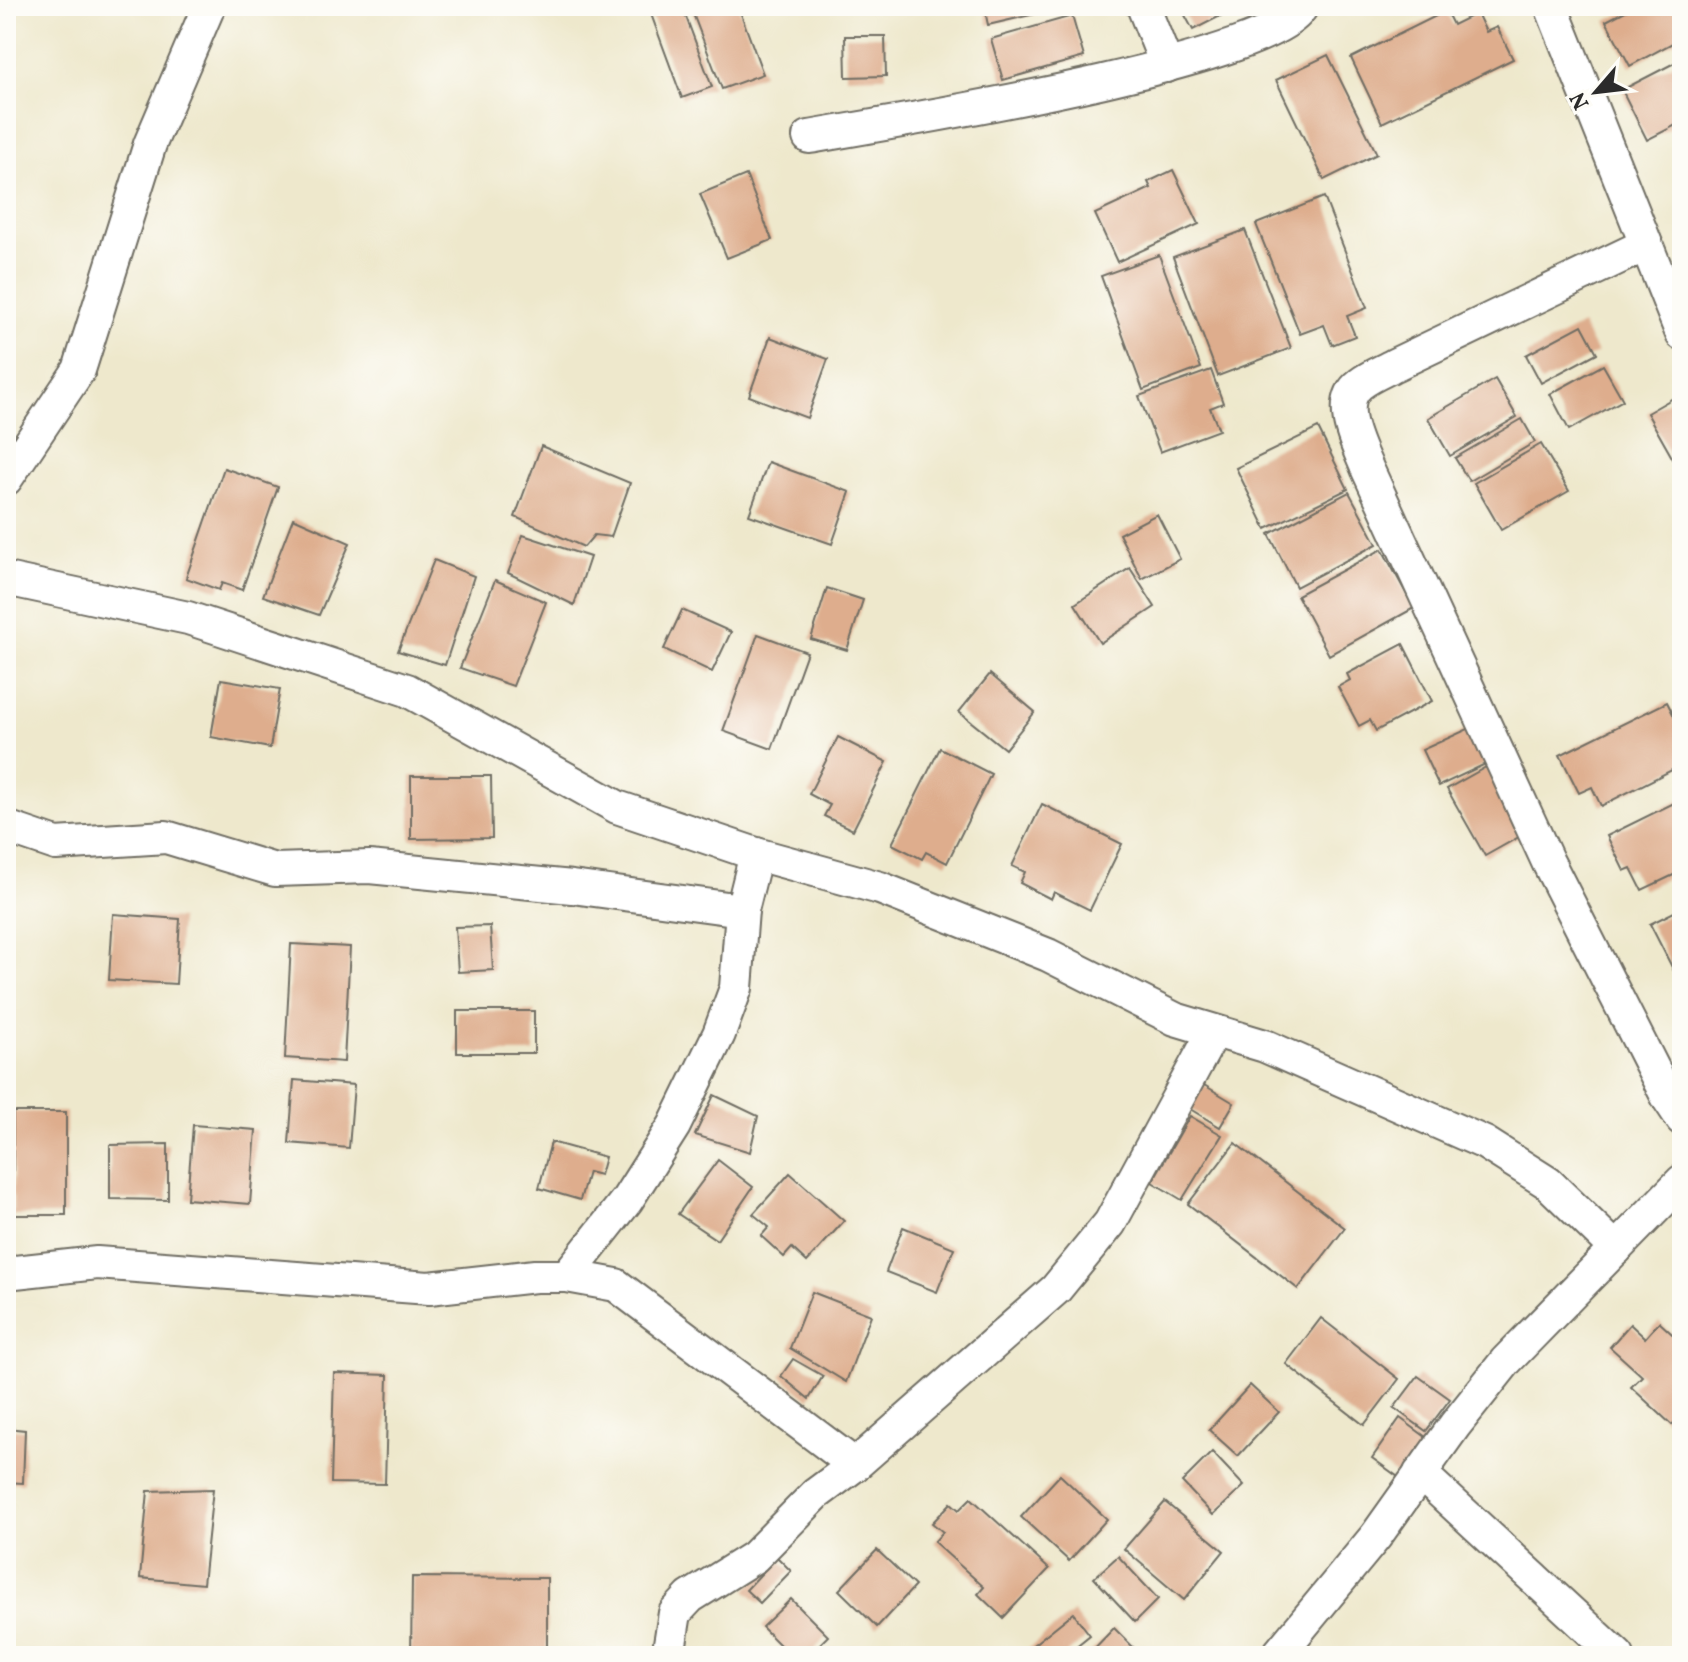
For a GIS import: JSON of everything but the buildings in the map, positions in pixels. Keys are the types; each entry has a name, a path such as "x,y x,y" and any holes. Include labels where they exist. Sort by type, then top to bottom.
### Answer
{"street":[{"path":"6,479 79,370 150,144 209,6"},
{"path":"1143,6 1167,66"},
{"path":"809,137 995,105 1167,66 1286,25 1302,6"},
{"path":"1551,6 1682,334"},
{"path":"1645,245 1394,365 1357,386 1349,403 1352,431 1367,468 1548,862 1668,1098 1682,1119"},
{"path":"6,579 188,618 407,690 617,807 756,854 880,888 1048,955 1175,1019 1213,1033 1265,1046 1485,1143 1548,1183 1616,1249"},
{"path":"6,827 56,844 166,837 275,870 369,867 572,887 742,910"},
{"path":"567,1276 627,1200 674,1126 719,1034 736,988 742,910 756,854"},
{"path":"668,1656 675,1613 690,1597 754,1557 816,1494 855,1465 1056,1289 1110,1223 1213,1033"},
{"path":"1277,1656 1376,1536 1506,1361 1682,1181"},
{"path":"6,1273 97,1263 429,1288 567,1276 616,1285 855,1465"},
{"path":"1420,1473 1618,1656"}]}
